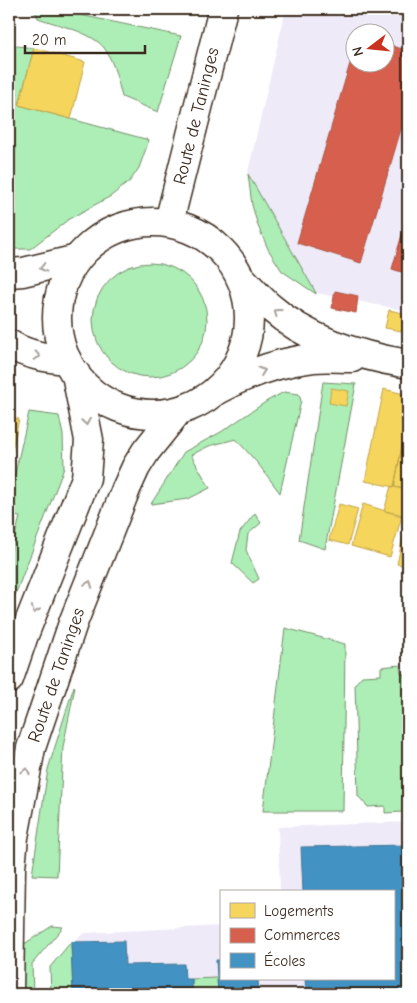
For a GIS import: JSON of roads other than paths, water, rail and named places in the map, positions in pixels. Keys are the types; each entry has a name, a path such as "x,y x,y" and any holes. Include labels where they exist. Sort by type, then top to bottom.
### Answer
{"main road":[{"name":"Route de Taninges","path":"169,222 223,9"},
{"path":"9,344 27,354 72,367 96,395 121,409 150,414 178,411 205,399 217,390 229,377 238,362 245,347 248,330 249,312 247,295 232,263 221,250 193,230 169,222 148,222 128,225 113,230 100,238 77,259 64,282 58,308 57,326 61,344 72,367 88,440 86,478 24,635 9,679"},
{"path":"9,273 23,272 77,259"},
{"path":"240,278 272,308 318,338 371,357 408,364"},
{"path":"217,390 246,377 292,362 314,358 371,357"},
{"name":"Route de Taninges","path":"9,993 11,868 14,837 31,748 73,624 126,489 146,451 178,411"}]}
